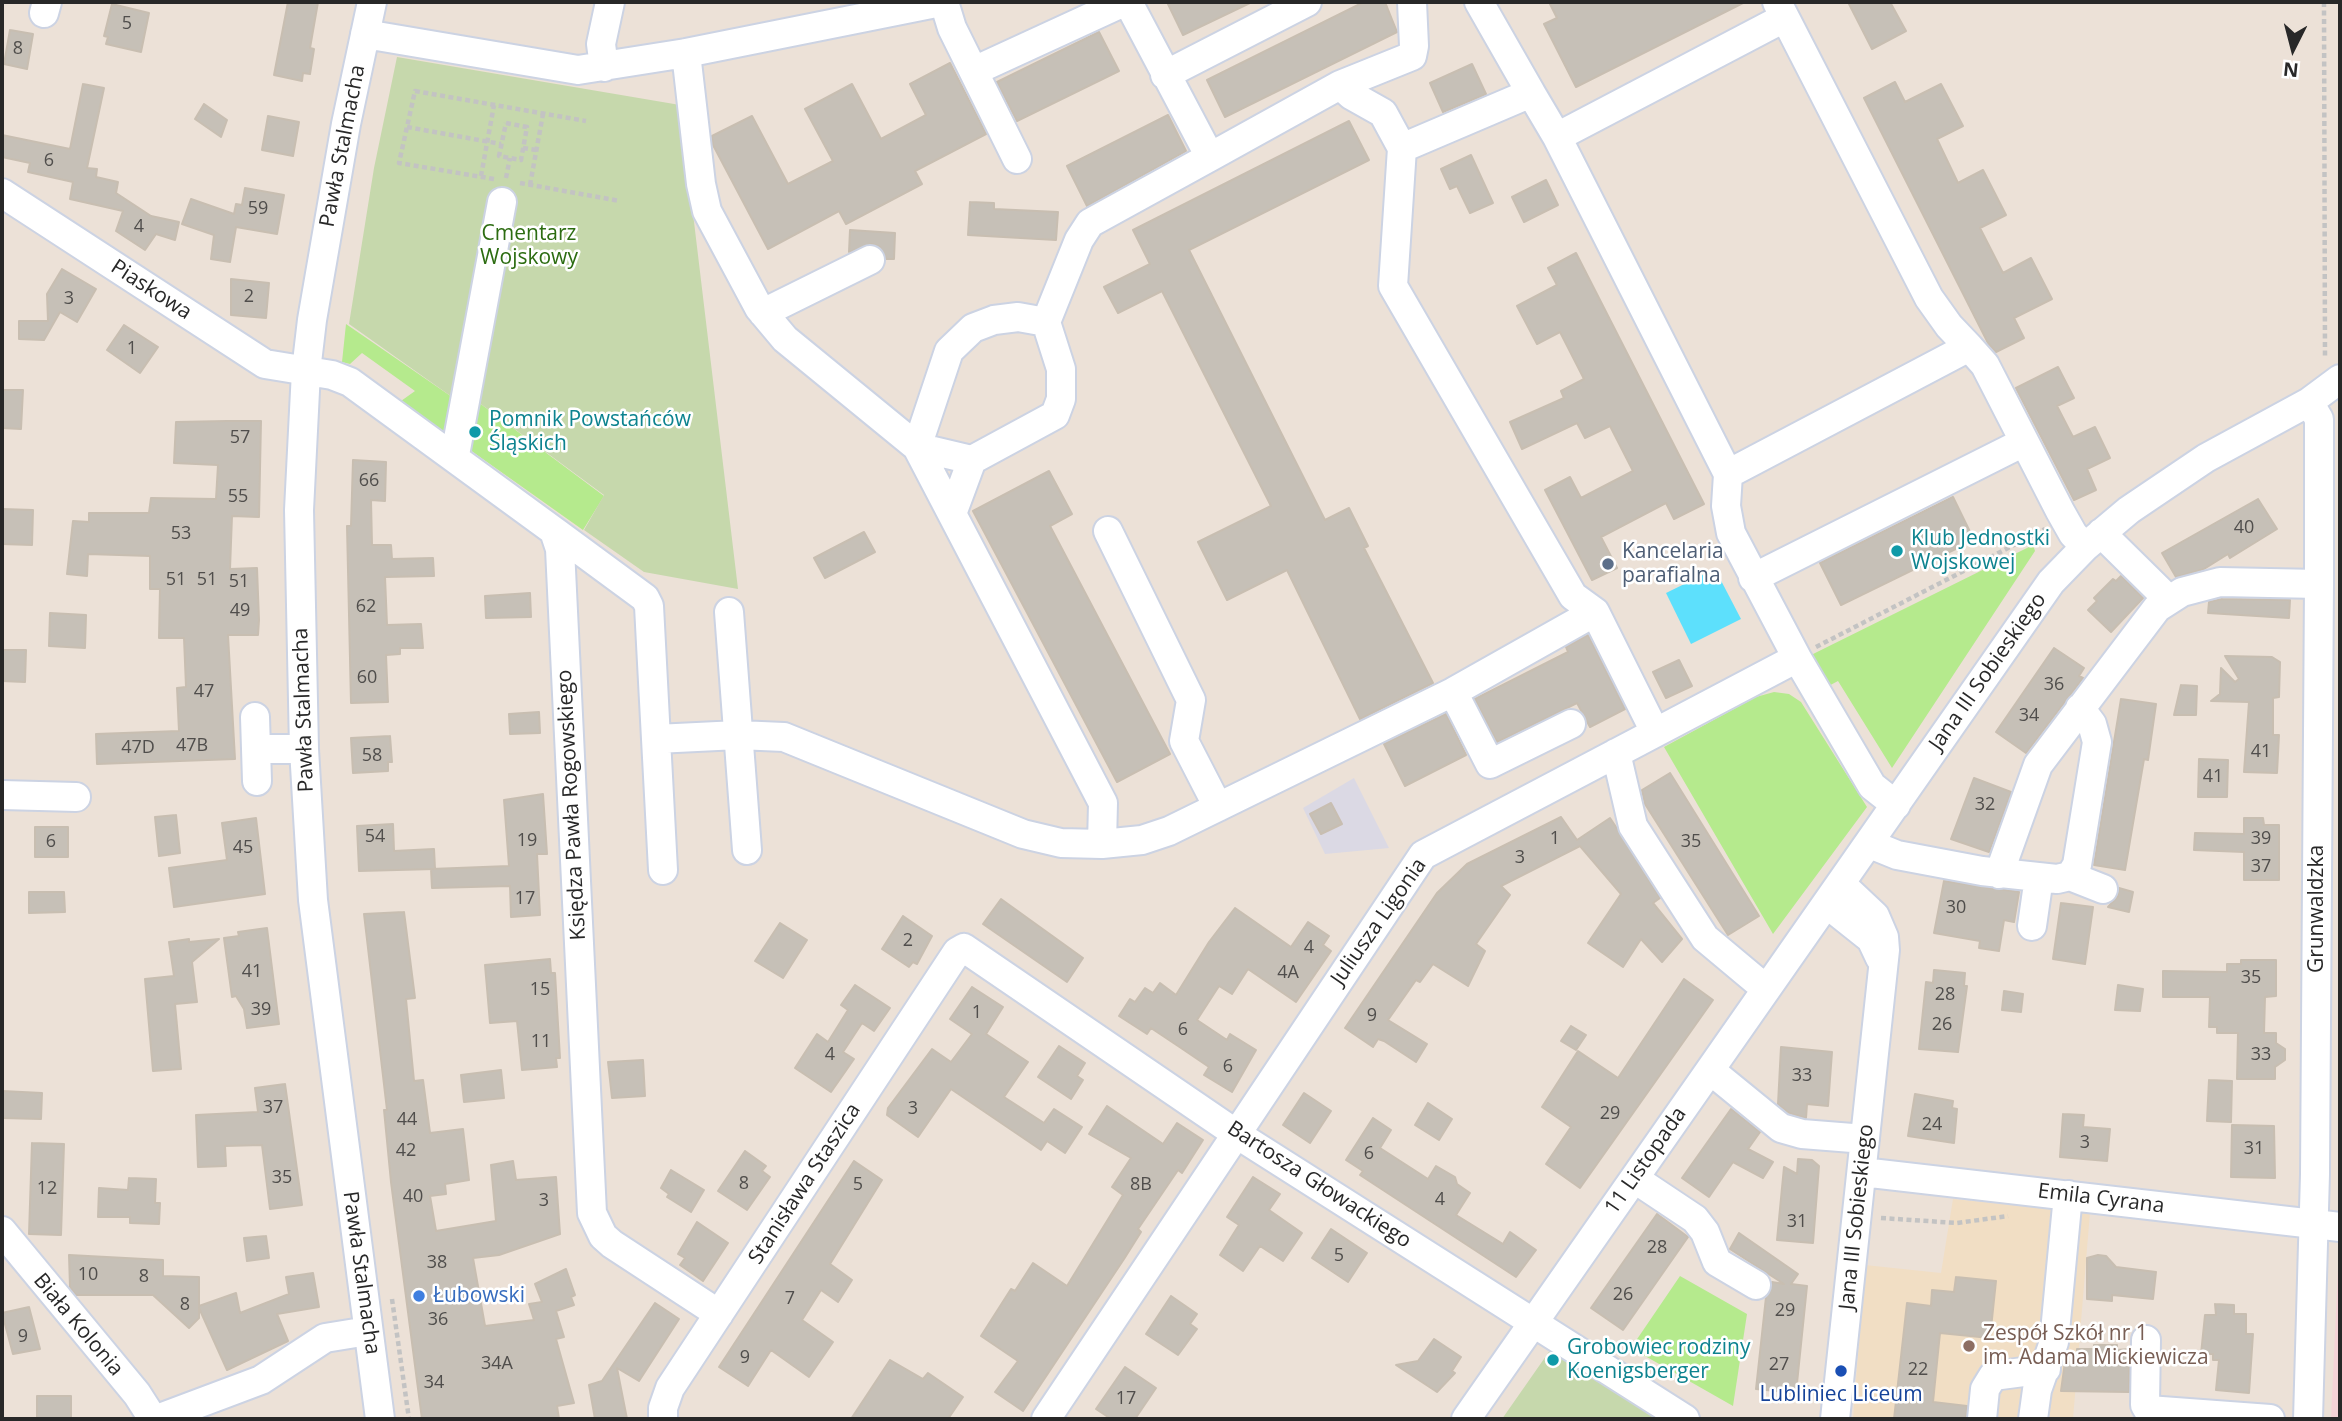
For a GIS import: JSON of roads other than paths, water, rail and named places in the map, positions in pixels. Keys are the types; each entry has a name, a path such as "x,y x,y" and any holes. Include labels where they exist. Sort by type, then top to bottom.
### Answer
{"street":[{"name":"Pawła Stalmacha","path":"372,2 346,124 306,371 299,510 304,749 313,900 380,1419"},
{"path":"604,67 601,44 610,2"},
{"path":"365,34 578,70 686,53 943,2 952,28 1017,159"},
{"path":"974,71 1126,2 1210,157"},
{"path":"1165,75 1307,2"},
{"path":"952,514 972,460 1055,415 1061,399 1061,369 1046,322 1079,240 1090,223 1340,85 1412,56 1412,2"},
{"path":"1479,2 1557,137 1728,474 1727,520 1737,549 1872,786 1896,805"},
{"path":"1557,137 1781,10 1929,298 1948,326 1985,365 2073,534 2093,540 2168,599"},
{"path":"686,53 701,184 707,211 763,313 785,339 917,447 1103,803 1102,844"},
{"path":"1340,85 1351,95 1383,113 1402,148 1394,286 1573,596 1595,612 1656,732"},
{"path":"1402,148 1531,93"},
{"name":"Piaskowa","path":"2,193 265,364 306,371"},
{"path":"455,455 502,202"},
{"path":"763,313 870,260"},
{"path":"917,447 949,351 973,328 995,320 1018,317 1046,322"},
{"path":"1728,474 1969,347"},
{"path":"306,371 350,382 455,455 645,597 649,606 663,870"},
{"name":"Jana III Sobieskiego","path":"1835,1419 1885,950 1880,924 1869,909 1834,894 2051,582 2093,540 2206,458 2309,402 2339,380"},
{"name":"Grunwaldzka","path":"2309,402 2319,419 2327,1226 2314,1418"},
{"path":"1754,578 2024,442"},
{"path":"917,447 972,460"},
{"name":"Księdza Pawła Rogowskiego","path":"554,531 560,549 592,1213 603,1236 611,1244 719,1314"},
{"path":"1108,531 1191,700 1184,741 1218,807"},
{"path":"1999,874 2038,765 2150,615 2168,599 2201,585 2220,582 2319,584"},
{"path":"729,612 747,850"},
{"path":"656,738 738,735 785,737 1023,834 1061,843 1102,844 1142,840 1169,831 1454,692 1595,612"},
{"name":"Juliusza Ligonia","path":"1046,1419 1423,855 1797,657"},
{"path":"1454,692 1481,768 1571,724"},
{"path":"1870,844 1897,855 1999,874 2064,879 2070,876 2077,865 2097,742 2092,724 2080,708"},
{"path":"255,717 257,781"},
{"path":"256,749 304,749"},
{"path":"1616,753 1633,825 1705,938 1766,989"},
{"path":"2,795 76,797"},
{"path":"2070,876 2103,890"},
{"path":"2032,926 2039,877"},
{"name":"11 Listopada","path":"1466,1419 1834,894"},
{"name":"Bartosza Głowackiego","path":"957,952 967,949 1238,1135 1685,1419"},
{"name":"Stanisława Staszica","path":"663,1419 663,1408 670,1388 957,952"},
{"path":"1710,1070 1781,1128 1802,1134 1865,1139"},
{"name":"Emila Cyrana","path":"1862,1172 2327,1226"},
{"path":"1635,1179 1695,1219 1705,1233 1717,1262 1756,1285"},
{"path":"2033,1419 2037,1390 2054,1342 2068,1195"},
{"name":"Biała Kolonia","path":"2,1231 155,1419 261,1380 325,1338 368,1331"},
{"path":"2146,1340 2145,1405 2148,1410 2270,1419"},
{"path":"1982,1419 1985,1389 1993,1376 2046,1369"}],"water":[{"path":"1715,569 1741,619 1691,644 1666,593"}],"place":[{"name":"Pomnik Powstańców Śląskich","path":"475,432"},
{"name":"Klub Jednostki Wojskowej","path":"1897,551"},
{"name":"Kancelaria parafialna","path":"1608,564"},
{"name":"Łubowski","path":"419,1296"},
{"name":"Zespół Szkół nr 1 im. Adama Mickiewicza","path":"1969,1346"},
{"name":"Grobowiec rodziny Koenigsberger","path":"1553,1360"},
{"name":"Lubliniec Liceum","path":"1841,1371"}],"park label":[{"name":"Cmentarz Wojskowy","path":"529,246"}]}
